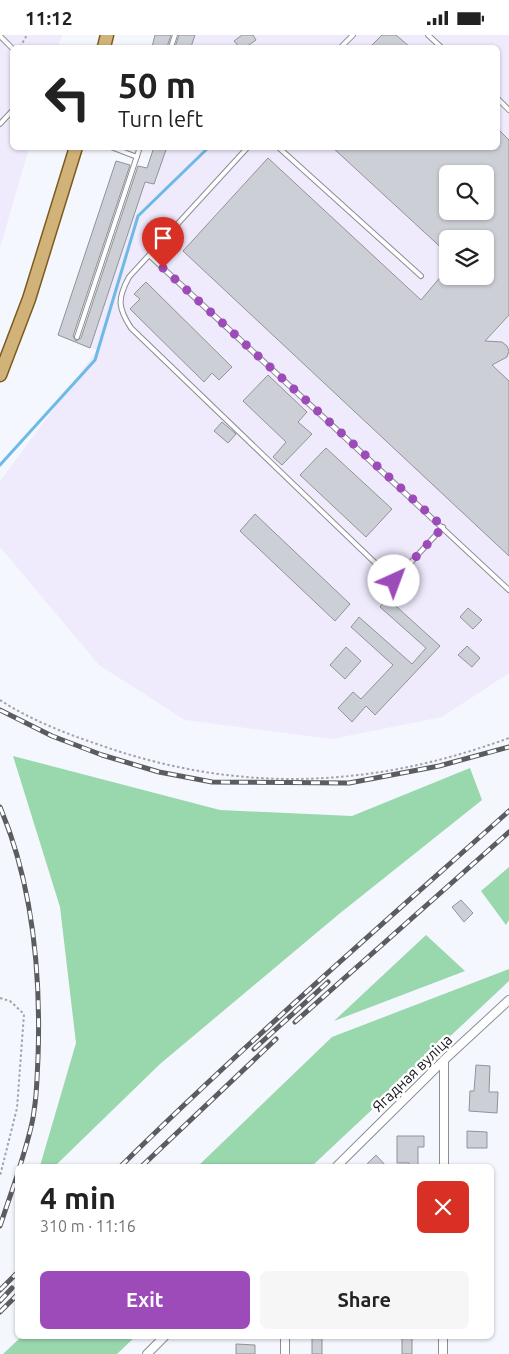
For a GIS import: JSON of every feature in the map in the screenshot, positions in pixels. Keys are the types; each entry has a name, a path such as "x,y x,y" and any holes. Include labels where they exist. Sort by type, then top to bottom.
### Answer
{"main road":[{"path":"0,375 29,299 75,150"}],"street":[{"name":"Ягадная вуліца","path":"339,1164 444,1060 509,1000"},
{"path":"444,1060 444,1164"},
{"path":"147,1354 162,1339"},
{"path":"285,1339 285,1354"},
{"path":"443,1339 443,1354"}],"lane":[{"path":"343,45 353,35"},
{"path":"428,35 439,45"},
{"path":"0,36 10,46"},
{"path":"500,101 509,110"},
{"path":"0,124 10,113"},
{"path":"119,150 137,157"},
{"path":"77,337 139,150"},
{"path":"245,150 129,277 122,290 120,303 122,315 131,328 394,581 443,527"},
{"path":"281,150 421,276"},
{"path":"149,255 509,589"}],"path":[{"path":"0,700 68,734 122,753 201,773 292,780 347,777 391,771 465,754 509,738"},
{"path":"0,998 10,1001 24,1014 17,1108 0,1177"}],"shaded area":[{"path":"0,35 62,35 59,45 10,45 10,150 28,150 0,248"},
{"path":"195,35 509,35 509,673 442,717 332,739 185,720 99,665 0,547 0,481 97,350 90,348 145,182 164,150 500,150 500,45 192,45"}],"green space":[{"path":"13,756 220,810 352,816 470,768 482,800 339,914 160,1064 57,1164 41,1164 76,1043 60,907"},
{"path":"509,867 509,920 506,925 481,891"},
{"path":"426,935 465,971 334,1021"},
{"path":"509,969 509,981 314,1164 200,1164 332,1037"},
{"path":"19,1339 133,1339 117,1354 3,1354"}],"building":[{"path":"155,35 171,35 168,45 152,45"},
{"path":"179,35 195,35 192,45 176,45"},
{"path":"242,35 253,35 256,40 249,45 237,45 234,41"},
{"path":"382,35 396,35 408,45 372,45"},
{"path":"500,131 509,140 509,315 485,341 502,342 509,351 507,357 492,365 509,381 509,556 183,251 268,158 421,300 439,279 439,285 494,285 494,230 439,230 439,246 335,150 500,150"},
{"path":"153,150 166,150 154,184 145,182 90,348 58,335 116,161 130,165 73,336 76,341 81,338 138,166 147,168"},
{"path":"146,282 232,367 219,380 212,373 204,382 130,309 140,299 134,294"},
{"path":"268,375 307,412 298,422 312,434 282,465 273,457 286,442 243,401"},
{"path":"222,422 236,434 228,443 214,431"},
{"path":"326,448 392,509 366,537 300,475"},
{"path":"255,514 350,604 335,621 240,531"},
{"path":"387,598 440,646 375,715 366,706 352,722 338,708 353,692 361,699 393,665 351,627 359,617 412,664 426,648 380,607"},
{"path":"468,608 482,620 473,629 460,617"},
{"path":"467,646 480,658 472,667 458,655"},
{"path":"346,647 361,661 345,679 330,665"},
{"path":"461,900 473,913 464,922 452,907"},
{"path":"476,1065 490,1066 489,1092 498,1092 497,1113 469,1111 470,1091 474,1091"},
{"path":"467,1131 487,1132 487,1148 467,1148"},
{"path":"397,1136 424,1136 424,1147 418,1147 418,1164 397,1163"},
{"path":"376,1155 384,1164 367,1164"},
{"path":"312,1339 322,1339 322,1354 312,1354"},
{"path":"402,1339 412,1339 412,1354 402,1354"},
{"path":"236,1344 255,1345 255,1354 236,1354"}],"waterway":[{"path":"0,465 95,360 138,216 206,150"}],"railway":[{"path":"0,710 52,736 102,755 159,772 212,782 349,783 439,766 509,747"},
{"path":"0,807 20,867 27,899 36,962 38,994 39,1026 36,1098 32,1125 21,1164"},
{"path":"123,1164 264,1030 509,811"},
{"path":"295,1022 509,832"},
{"path":"254,1049 328,982"},
{"path":"144,1164 276,1039"},
{"path":"0,1226 15,1182"},
{"path":"0,1290 15,1275"},
{"path":"0,1301 12,1288"},
{"path":"0,1312 15,1297"}],"route":[{"path":"163,268 443,527 394,581"}]}
